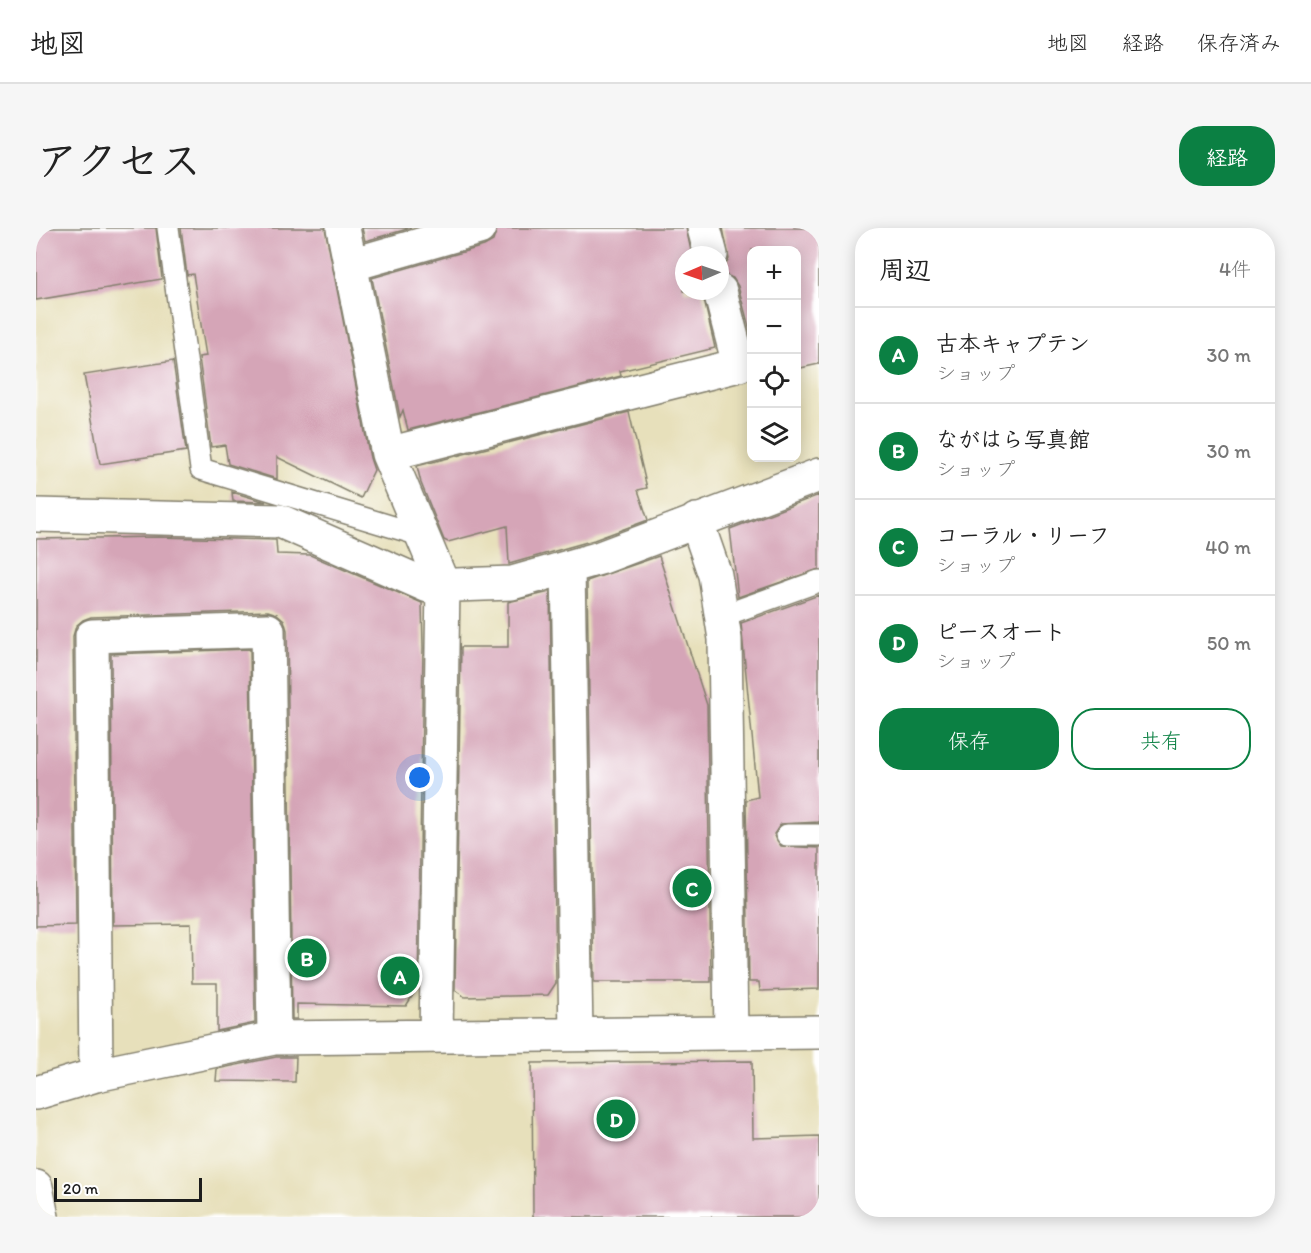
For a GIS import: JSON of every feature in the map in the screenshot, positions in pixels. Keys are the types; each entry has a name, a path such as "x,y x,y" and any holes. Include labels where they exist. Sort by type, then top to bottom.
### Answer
{"street":[{"path":"343,228 388,454 444,585 436,1036"},
{"path":"350,265 479,228"},
{"path":"704,228 709,246"},
{"path":"388,454 739,365 722,300"},
{"path":"36,515 280,521 428,586 512,583 600,558 819,475"},
{"path":"696,520 715,575 725,639 731,1033"},
{"path":"568,568 576,1034"},
{"path":"96,1075 92,636 268,630 274,1038"},
{"path":"36,1093 96,1075 274,1038 819,1032"},
{"path":"36,1187 42,1217"}],"lane":[{"path":"168,228 201,469 423,536"},
{"path":"722,616 819,580"},
{"path":"787,835 819,835"}],"building":[{"path":"36,228 156,228 162,279 36,300"},
{"path":"181,228 325,228 374,470 361,498 277,457 277,479 228,464 225,445 211,447 199,357 206,356 193,274 187,275"},
{"path":"362,228 411,228 365,241"},
{"path":"497,228 686,228 690,246 675,246 675,300 704,300 715,348 620,371 621,376 408,430 403,410 400,417 372,278 484,246 493,241"},
{"path":"723,228 819,228 819,364 801,368 801,246 747,246 747,319 738,286 733,278 729,276 729,246 726,246"},
{"path":"173,361 186,451 100,464 84,375"},
{"path":"629,412 647,488 638,490 648,520 594,540 509,564 507,526 448,542 444,540 421,483 417,466"},
{"path":"232,492 266,502 233,501"},
{"path":"819,495 819,569 738,597 730,529"},
{"path":"159,537 276,540 277,554 310,555 422,603 418,987 406,1006 297,1004 297,1019 292,1019 287,630 284,620 268,611 91,617 76,626 73,636 76,925 36,926 36,539"},
{"path":"659,556 707,705 711,982 594,982 587,581"},
{"path":"550,592 556,983 548,995 465,997 455,990 461,647 508,647 508,602"},
{"path":"819,595 819,822 781,824 774,834 781,846 819,848 819,989 760,991 759,982 749,982 746,800 758,797 741,623"},
{"path":"250,649 255,1023 217,1031 217,983 192,983 191,924 113,925 111,654"},
{"path":"276,1057 296,1057 295,1082 216,1081 217,1069"},
{"path":"752,1061 753,1138 819,1136 819,1217 533,1217 532,1063"}],"place":[{"name":"コーラル・リーフ","path":"692,888"},
{"name":"ながはら写真館","path":"307,958"},
{"name":"古本キャプテン","path":"400,976"},
{"name":"ピースオート","path":"616,1119"}]}
